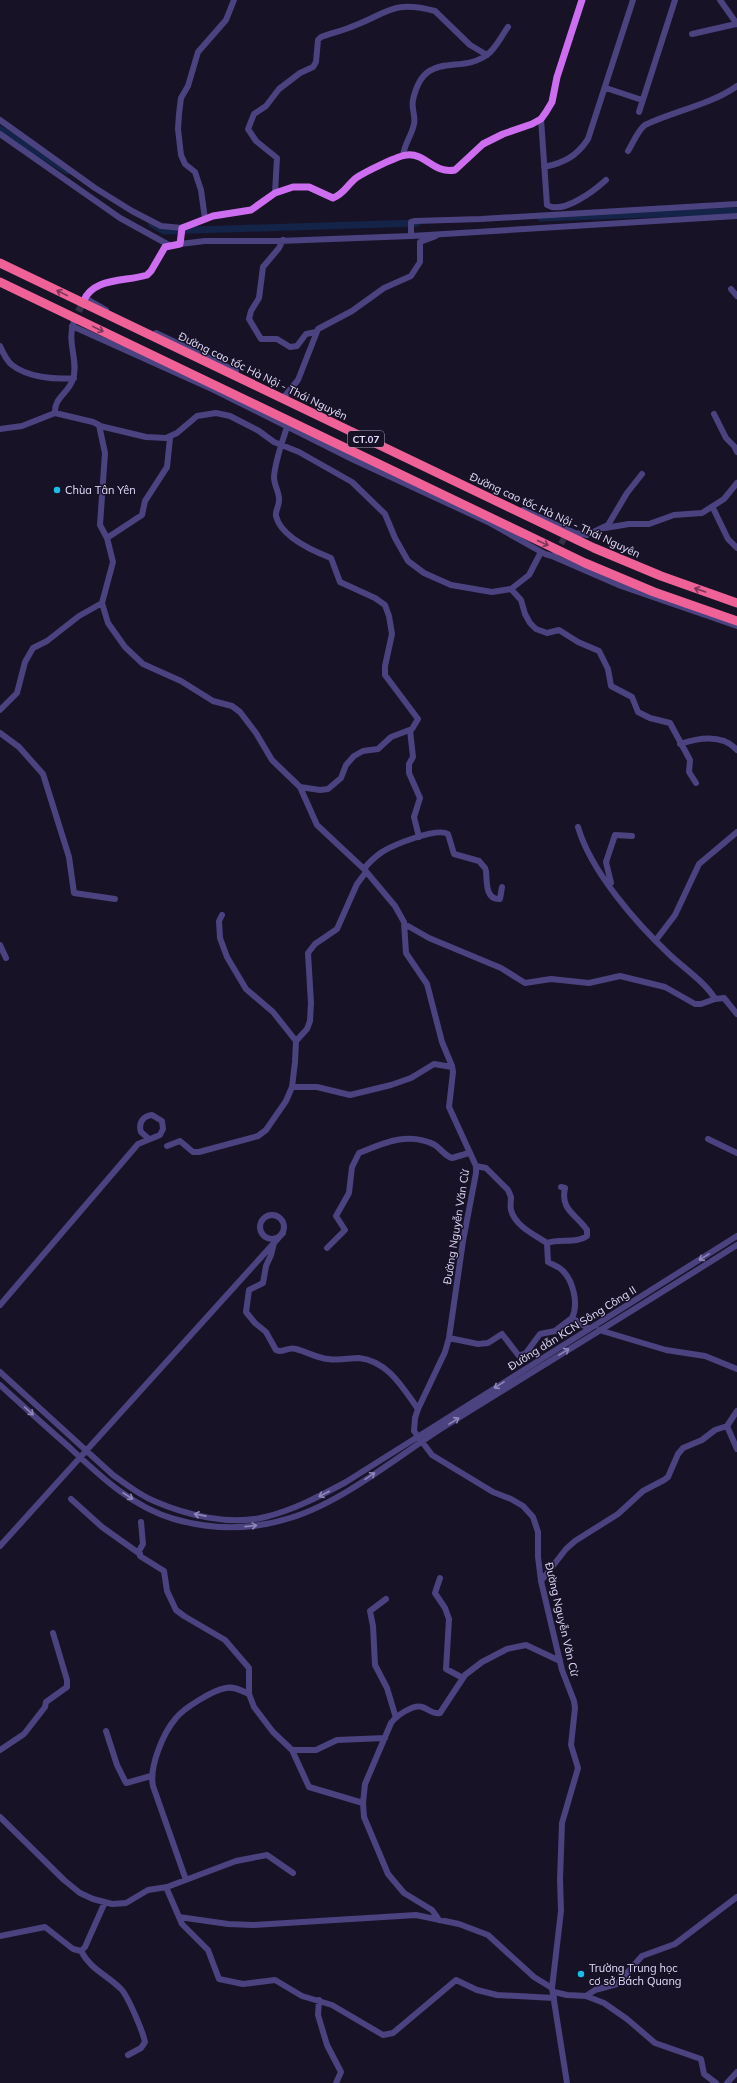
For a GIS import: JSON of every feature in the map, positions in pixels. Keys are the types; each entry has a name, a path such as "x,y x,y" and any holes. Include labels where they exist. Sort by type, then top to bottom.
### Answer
{"highway":[{"name":"Đường cao tốc Hà Nội - Thái Nguyên","path":"0,263 594,548 660,576 737,602"},
{"name":"CT.07","path":"0,282 585,563 654,592 737,621"}],"main road":[{"path":"84,300 93,288 99,284 147,275 151,271 161,252 169,245 180,242 182,229 205,219 251,210 275,193 285,189 303,187 334,198 362,175 403,156 420,157 440,169 454,170 492,139 532,124 541,119 552,102 557,77 582,0"}],"street":[{"path":"205,219 201,190 195,172 185,164 181,155 178,129 179,114 182,98 188,86 198,52 226,20 234,0"},
{"path":"544,167 569,160 583,147 593,128 633,0"},
{"path":"639,112 675,0"},
{"path":"692,34 736,24 729,10 720,0"},
{"path":"275,193 277,158 256,141 248,129 254,114 266,106 280,89 300,73 313,67 316,62 318,40 321,37 357,25 390,5 404,1 435,11 470,45 487,55"},
{"path":"403,156 404,149 415,122 412,112 413,100 418,86 427,73 437,66 462,64 487,55 508,27"},
{"path":"628,151 641,128 694,105 711,100 737,86"},
{"path":"606,88 642,100"},
{"path":"541,119 546,202 549,207 568,204 583,198 606,180"},
{"path":"0,120 63,166 132,211 166,228 182,229"},
{"path":"0,134 120,218 169,245"},
{"path":"412,235 411,223 415,221 476,220 737,204"},
{"path":"180,242 412,235 737,216"},
{"path":"284,397 298,380 316,332 321,326 352,311 384,288 410,276 420,262 420,242 440,233"},
{"path":"283,240 279,248 263,267 259,298 251,311 249,319 261,338 277,339 290,347 297,346 306,334 316,332"},
{"path":"731,289 737,296"},
{"path":"84,300 209,358 284,397 567,532 584,536 605,528 629,524 649,524 674,515 702,513 713,508 724,499 737,483"},
{"path":"55,414 55,403 71,385 74,378 70,337 73,323 212,389 354,460 488,522 541,552 554,555 621,586 737,626"},
{"path":"0,346 8,361 16,368 49,379 74,378"},
{"path":"0,429 22,426 55,414 93,422 100,426 146,437 170,438 197,416 216,413 230,416 245,423 281,446 298,452 343,476 366,494 385,514 404,556 424,573 451,585 499,592 512,589 528,574 541,552"},
{"path":"714,414 726,438 734,446 737,452"},
{"path":"0,710 17,693 30,650 79,616 102,603 113,562 107,538 100,525 99,519 105,453 100,426"},
{"path":"287,427 274,477 280,502 276,514 278,521 296,540 312,551 330,558 340,582 375,598 385,606 389,616 392,634 385,666 385,675 416,715 418,722 410,730 391,737 378,749 364,751 354,756 346,765 341,778 325,790 300,787"},
{"path":"107,538 142,515 145,501 167,467 170,438"},
{"path":"605,528 627,493 642,474"},
{"path":"713,508 725,534 737,548"},
{"path":"512,589 521,600 525,614 533,627 547,633 559,630 578,642 599,651 608,669 611,686 632,697 638,712 650,718 670,723 690,760 689,772 696,783"},
{"name":"Đường Nguyễn Văn Cừ","path":"102,603 105,617 112,632 125,647 150,668 181,681 213,701 232,706 237,709 256,733 272,760 300,787 317,825 365,870 395,906 403,920 405,927 406,953 427,984 442,1042 453,1072 448,1107 476,1166 462,1247 449,1338 445,1352 418,1409 414,1428 419,1439 440,1460 492,1492 511,1498 526,1508 533,1517 538,1532 538,1557 541,1581 560,1661 574,1700 575,1708 571,1745 578,1768 562,1823 560,1879 561,1911 553,1992 567,2083"},
{"path":"410,730 413,757 409,764 409,773 420,798 420,804 414,817 419,837"},
{"path":"0,733 19,747 43,774 69,857 74,893 115,900"},
{"path":"680,744 696,739 714,739 728,743 737,750"},
{"path":"578,827 588,854 630,913 706,988 715,999"},
{"path":"167,1146 180,1141 193,1152 199,1152 258,1136 266,1130 286,1101 292,1087 296,1041 307,1029 310,1021 311,1003 308,953 315,944 337,929 357,884 375,857 383,851 419,837 437,831 445,832 450,837 454,854 479,861 485,870 487,889 491,895 500,899 502,887"},
{"path":"656,940 672,919 699,864 737,832"},
{"path":"613,889 606,866 610,848 615,835 632,836"},
{"path":"222,915 219,921 220,938 227,957 246,989 273,1012 296,1041"},
{"path":"405,927 408,926 429,938 501,968 525,983 551,979 589,983 620,976 665,987 695,1004 701,1004 715,999 727,1000 737,1014"},
{"path":"0,945 6,958"},
{"path":"292,1087 318,1087 350,1095 391,1086 411,1078 434,1064 452,1067"},
{"path":"0,1305 138,1144 149,1139 157,1138 162,1132 163,1125 160,1118 152,1115 145,1118 140,1124 141,1132 138,1144"},
{"path":"141,1132 149,1139"},
{"path":"327,1248 345,1230 336,1216 349,1193 352,1167 359,1153 395,1139 416,1139 433,1144 452,1158 469,1153"},
{"path":"708,1139 737,1153"},
{"path":"476,1166 486,1168 504,1186 511,1197 510,1209 515,1218 535,1237 547,1243 557,1240 576,1240 588,1236 587,1230 564,1203 562,1194 565,1188 561,1187"},
{"path":"0,1546 86,1450 272,1245 283,1233 284,1226 281,1218 269,1215 260,1223 260,1231 272,1245 271,1255 266,1266 263,1283 251,1288 247,1292 246,1312 255,1323 266,1332 276,1350 282,1351 294,1348 330,1360 359,1358 381,1366 396,1378 418,1409"},
{"path":"265,1237 276,1238 283,1233"},
{"name":"Đường dẫn KCN Sông Công II","path":"419,1439 589,1329 737,1236"},
{"path":"449,1338 478,1344 488,1343 502,1334 519,1356 526,1353 540,1334 555,1331 572,1318 574,1314 574,1290 564,1272 548,1262 547,1243"},
{"name":"Đường dẫn KCN Sông Công II","path":"419,1439 642,1305 737,1245"},
{"path":"638,1298 642,1305"},
{"path":"572,1318 589,1329"},
{"path":"599,1330 666,1350 705,1356 737,1369"},
{"path":"0,1372 86,1450 133,1490 153,1501 176,1510 225,1519 263,1518 289,1510 346,1482 419,1439"},
{"path":"0,1385 108,1482 149,1508 179,1520 220,1527 265,1525 292,1518 352,1488 419,1439"},
{"path":"541,1581 566,1549 575,1541 618,1514 643,1491 668,1477 678,1454 683,1448 702,1440 715,1430 727,1426 737,1411"},
{"path":"727,1426 737,1449"},
{"path":"71,1499 102,1527 140,1554 144,1560 164,1571 167,1591 176,1610 226,1640 249,1668 249,1694 258,1714 273,1732 292,1750 309,1787 363,1803"},
{"path":"220,1527 225,1519"},
{"path":"140,1554 143,1544 141,1522"},
{"path":"440,1578 435,1593 445,1608 449,1619 446,1669 463,1678"},
{"path":"386,1599 370,1611 370,1616 374,1626 375,1665 387,1688 396,1718"},
{"path":"0,1750 24,1734 45,1707 46,1702 67,1687 67,1680 52,1633"},
{"path":"439,1920 432,1910 404,1893 388,1874 364,1817 363,1803 367,1779 385,1738 396,1718 419,1706 436,1714 440,1713 463,1678 490,1658 507,1649 521,1646 530,1647 560,1661"},
{"path":"186,1880 153,1786 152,1776 166,1733 179,1714 208,1694 226,1687 236,1688 249,1694"},
{"path":"106,1731 117,1765 126,1784 152,1776"},
{"path":"292,1750 316,1750 337,1740 385,1738"},
{"path":"0,1817 80,1894 105,1902 120,1904 126,1903 148,1890 166,1887 239,1860 267,1855 271,1856 293,1873"},
{"path":"166,1887 184,1926 206,1947 220,1979 243,1984 275,1980 302,1996 332,2005 386,2036 393,2033 456,1980 477,1990 497,1995 553,1992 567,1995 586,1996 608,2005 655,2043 701,2059 704,2074 716,2083"},
{"path":"586,1996 595,1990 617,1984 642,1956 675,1944 737,1897"},
{"path":"81,1951 85,1947 105,1902"},
{"path":"179,1917 228,1924 253,1925 416,1915 484,1932 553,1992"},
{"path":"0,1936 45,1927 73,1949 81,1951 89,1964 120,1988 126,1996 145,2042 141,2048 128,2055"},
{"path":"319,2000 318,2015 327,2045 341,2072 336,2083"},
{"path":"727,2083 737,2072"}],"waterway":[{"path":"0,129 67,171"},
{"path":"541,218 737,211"},
{"path":"152,224 164,231 417,223"}],"tunnel":[{"path":"74,321 83,302"},
{"path":"557,552 566,534"}],"place":[{"name":"Chùa Tân Yên","path":"57,490"},
{"name":"Trường Trung học cơ sở Bách Quang","path":"581,1974"}]}
